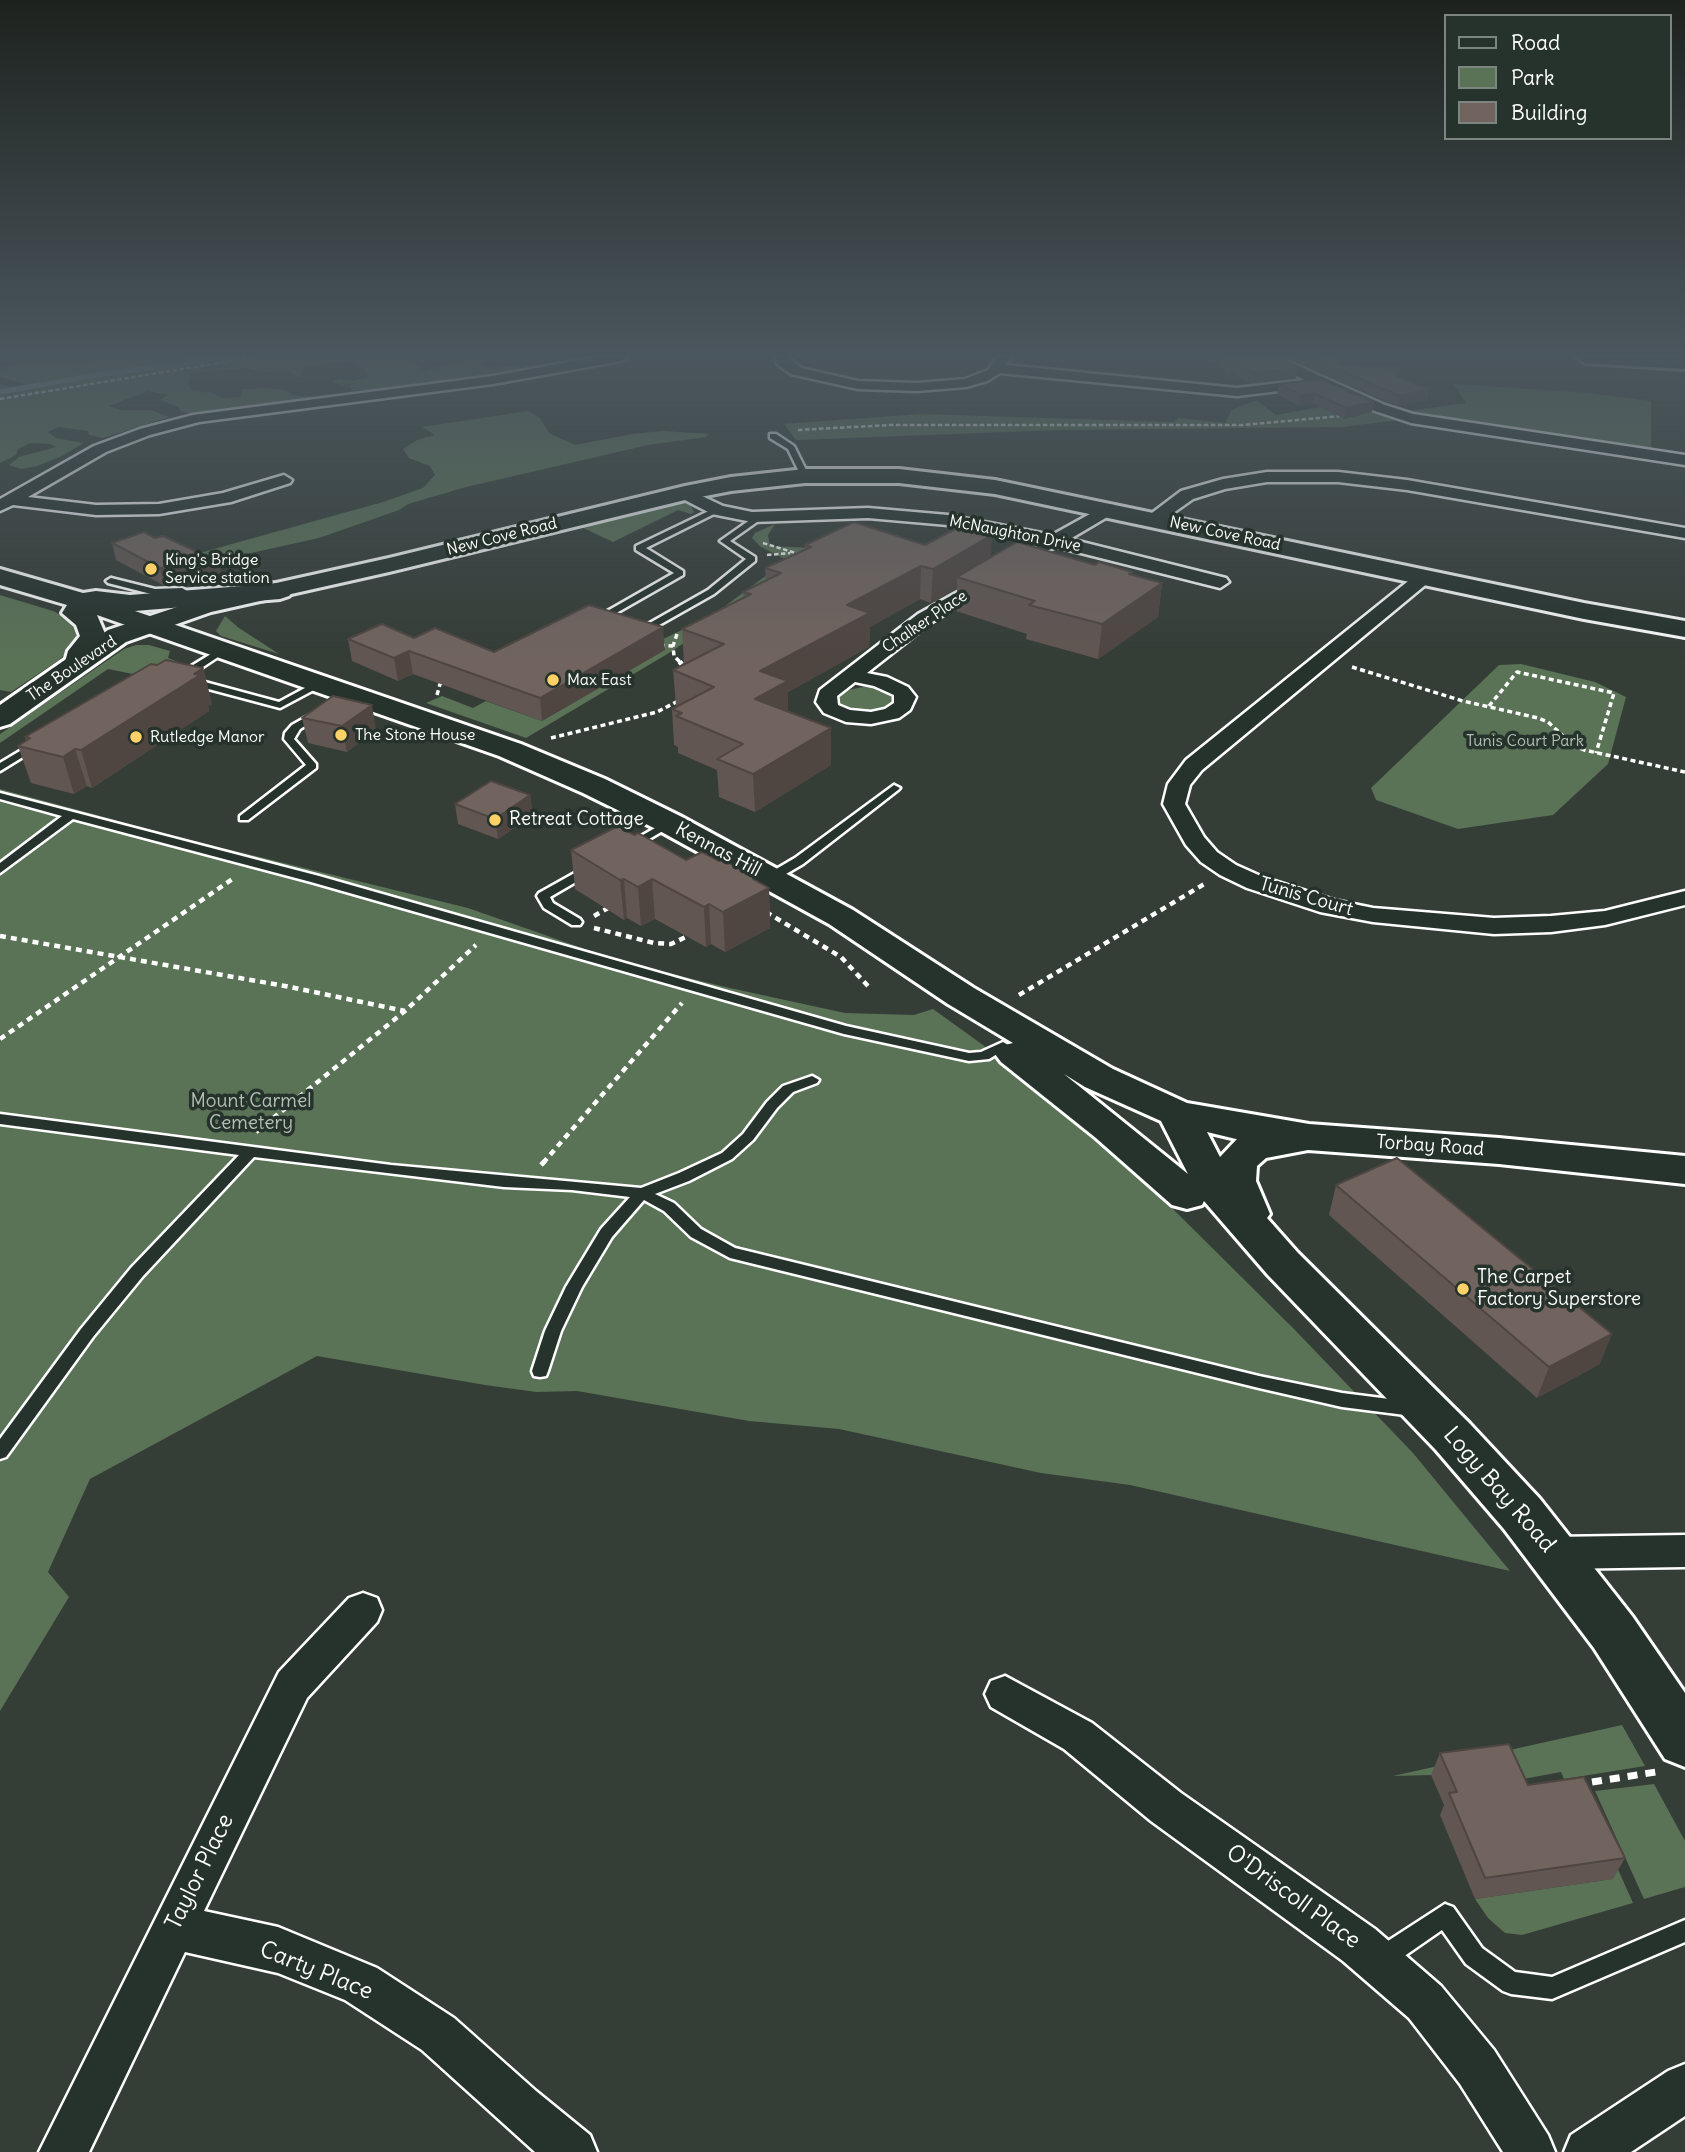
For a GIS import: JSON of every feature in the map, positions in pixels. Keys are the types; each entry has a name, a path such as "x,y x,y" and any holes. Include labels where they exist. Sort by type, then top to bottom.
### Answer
{"main road":[{"name":"New Cove Road","path":"148,625 204,606 280,591 685,493 744,482 805,476 870,475 995,487 1423,578 1685,629"},
{"path":"0,577 82,601 96,599 131,603 193,592 280,591"},
{"path":"213,648 205,629 209,622 218,611 242,598"},
{"path":"79,662 82,650 93,636 87,620 75,612 82,601"},
{"name":"Kennas Hill","path":"82,601 341,698 529,758 631,803 669,823 765,893 852,924 961,996 1099,1079 1176,1113"},
{"name":"The Boulevard","path":"0,718 117,636 148,625"},
{"path":"961,996 984,1028 1003,1046 1081,1105 1187,1195"},
{"name":"Torbay Road","path":"1176,1113 1236,1126 1309,1137 1499,1151 1685,1170"},
{"name":"Logy Bay Road","path":"1283,1264 1237,1240 1187,1195 1155,1148 1152,1134 1155,1127 1176,1113 1216,1186 1283,1264 1490,1475 1554,1553 1614,1632 1670,1757"},
{"path":"1248,1223 1249,1211 1235,1181 1237,1162 1254,1146 1309,1137"}],"street":[{"path":"5,503 85,457"},
{"path":"1668,457 1685,460"},
{"path":"1153,519 1187,495 1223,484 1288,476 1338,477 1407,485 1685,533"},
{"path":"5,503 96,510 159,509 225,498 284,481"},
{"name":"McNaughton Drive","path":"685,493 718,510 754,522 839,513 911,516 990,527 1220,582"},
{"path":"1028,556 1108,509"},
{"name":"Chalker Place","path":"853,676 889,644 925,618 1007,568"},
{"name":"Tunis Court","path":"1423,578 1194,765 1179,784 1174,804 1182,822 1209,857 1228,870 1283,894 1329,907 1373,915 1467,924 1551,924 1605,918 1685,898"},
{"path":"1554,1553 1685,1551"},
{"name":"Taylor Place","path":"63,2152 293,1685 363,1610"},
{"name":"O'Driscoll Place","path":"1005,1694 1078,1736 1156,1799 1296,1897 1378,1961 1425,2002 1443,2024 1477,2067 1531,2152"},
{"name":"Carty Place","path":"174,1927 278,1950 361,1984 438,2034 519,2108 573,2152"},
{"path":"1588,2152 1685,2088"}],"lane":[{"path":"796,457 805,476"},
{"path":"620,624 600,618 680,573 639,548 718,510"},
{"path":"631,627 642,631 711,592 752,559 724,541 754,522"},
{"path":"111,581 155,592 193,592"},
{"path":"213,648 177,678 280,705 341,698"},
{"path":"244,818 312,766 292,743 290,733 341,698"},
{"path":"292,743 330,719"},
{"path":"0,768 44,738"},
{"path":"765,893 799,861 894,788"},
{"path":"0,796 254,863 695,988 935,1051 969,1057 984,1056 1003,1046"},
{"path":"0,869 71,815"},
{"path":"619,852 669,823"},
{"path":"576,922 548,905 543,896 597,864"},
{"path":"540,1371 553,1331 574,1287 606,1233 642,1193 727,1156 748,1137 788,1089 812,1080"},
{"path":"0,1119 391,1170 642,1193 668,1207 696,1233 730,1252 1259,1382 1342,1400 1428,1411"},
{"path":"0,1452 87,1334 241,1151"},
{"path":"1378,1961 1445,1915 1474,1956 1511,1983 1552,1988 1685,1931"}],"path":[{"path":"754,522 766,545 810,557"},
{"path":"652,625 678,635 673,646 676,660 681,663"},
{"path":"688,669 678,665 691,655"},
{"path":"1324,658 1548,722 1574,746 1596,753 1685,772"},
{"path":"1489,706 1517,672 1614,694 1596,753"},
{"path":"437,695 440,684 451,678"},
{"path":"546,738 657,712 681,699"},
{"path":"0,1039 254,863"},
{"path":"1013,999 1228,870"},
{"path":"765,893 841,957 868,986"},
{"path":"576,922 604,932 654,943 671,944 691,934"},
{"path":"241,1151 405,1011 491,930"},
{"path":"0,936 285,986 405,1011"},
{"path":"537,1183 541,1163 695,988"},
{"path":"1592,1782 1670,1757"}],"green space":[{"path":"0,457 11,457 0,463"},
{"path":"18,457 58,457 22,469 9,465"},
{"path":"594,457 466,487 408,504 399,510 319,538 219,560 206,566 196,554 383,502 423,488 435,475 430,466 409,458"},
{"path":"680,501 690,504 694,512 691,514 678,510 613,542 579,526"},
{"path":"775,524 768,535 770,546 833,549 788,573 669,653 526,738 426,703 442,696 473,708 486,701 542,721 657,642 713,615 787,560 761,547 752,538 755,533"},
{"path":"0,595 53,611 71,620 77,633 74,646 59,660 11,692 0,690"},
{"path":"225,616 279,654 221,636 216,631"},
{"path":"149,645 170,651 168,658 178,662 148,677 108,669 0,743 0,734 124,649"},
{"name":"Tunis Court Park","path":"1521,664 1595,682 1626,697 1608,764 1553,815 1458,829 1376,800 1371,788 1499,665"},
{"path":"868,686 894,696 892,705 870,713 851,711 839,704 837,699 843,691"},
{"name":"Mount Carmel Cemetery","path":"0,789 182,838 468,908 622,962 730,988 845,1013 914,1015 933,1009 1072,1109 1294,1329 1413,1453 1510,1571 1130,1485 1041,1473 839,1429 749,1421 577,1391 536,1392 485,1385 317,1356 90,1479 48,1572 69,1597 0,1711"},
{"path":"1622,1725 1645,1766 1564,1779 1561,1772 1507,1782 1431,1775 1393,1776"},
{"path":"1654,1784 1685,1841 1685,1887 1644,1899 1595,1791"},
{"path":"1584,1793 1633,1903 1522,1935 1505,1933 1488,1918 1475,1899 1612,1879"}],"building":[{"path":"854,522 925,545 961,526 992,535 933,569 921,566 847,605 870,613 760,671 788,681 755,699 831,728 753,774 717,759 743,744 676,716 682,713 672,709 714,687 673,670 724,644 682,629 751,594 743,592 781,573 765,568 811,547 805,545"},
{"path":"144,532 155,538 163,536 219,562 160,568 112,543"},
{"path":"1017,542 1095,565 1099,562 1162,583 1102,624 1029,605 1035,601 957,577"},
{"path":"589,605 663,627 540,698 409,651 394,658 348,639 382,624 414,638 435,628 494,652"},
{"path":"166,660 203,668 194,674 200,675 81,750 75,749 63,757 18,746 30,738 25,737 151,664 157,665"},
{"path":"333,696 372,705 342,726 302,718"},
{"path":"491,781 530,795 495,819 455,804"},
{"path":"618,826 634,835 638,833 686,860 702,852 719,861 722,859 769,888 723,912 709,904 704,907 652,879 638,887 624,879 620,880 571,850"},
{"path":"1397,1158 1612,1334 1549,1367 1336,1185"},
{"path":"1509,1744 1528,1785 1584,1777 1625,1858 1485,1878 1449,1793 1457,1792 1440,1753"}],"place":[{"name":"King's Bridge Service station","path":"151,569"},
{"name":"Max East","path":"553,680"},
{"name":"The Stone House","path":"341,735"},
{"name":"Rutledge Manor","path":"136,737"},
{"name":"Retreat Cottage","path":"495,820"},
{"name":"The Carpet Factory Superstore","path":"1463,1289"}]}
